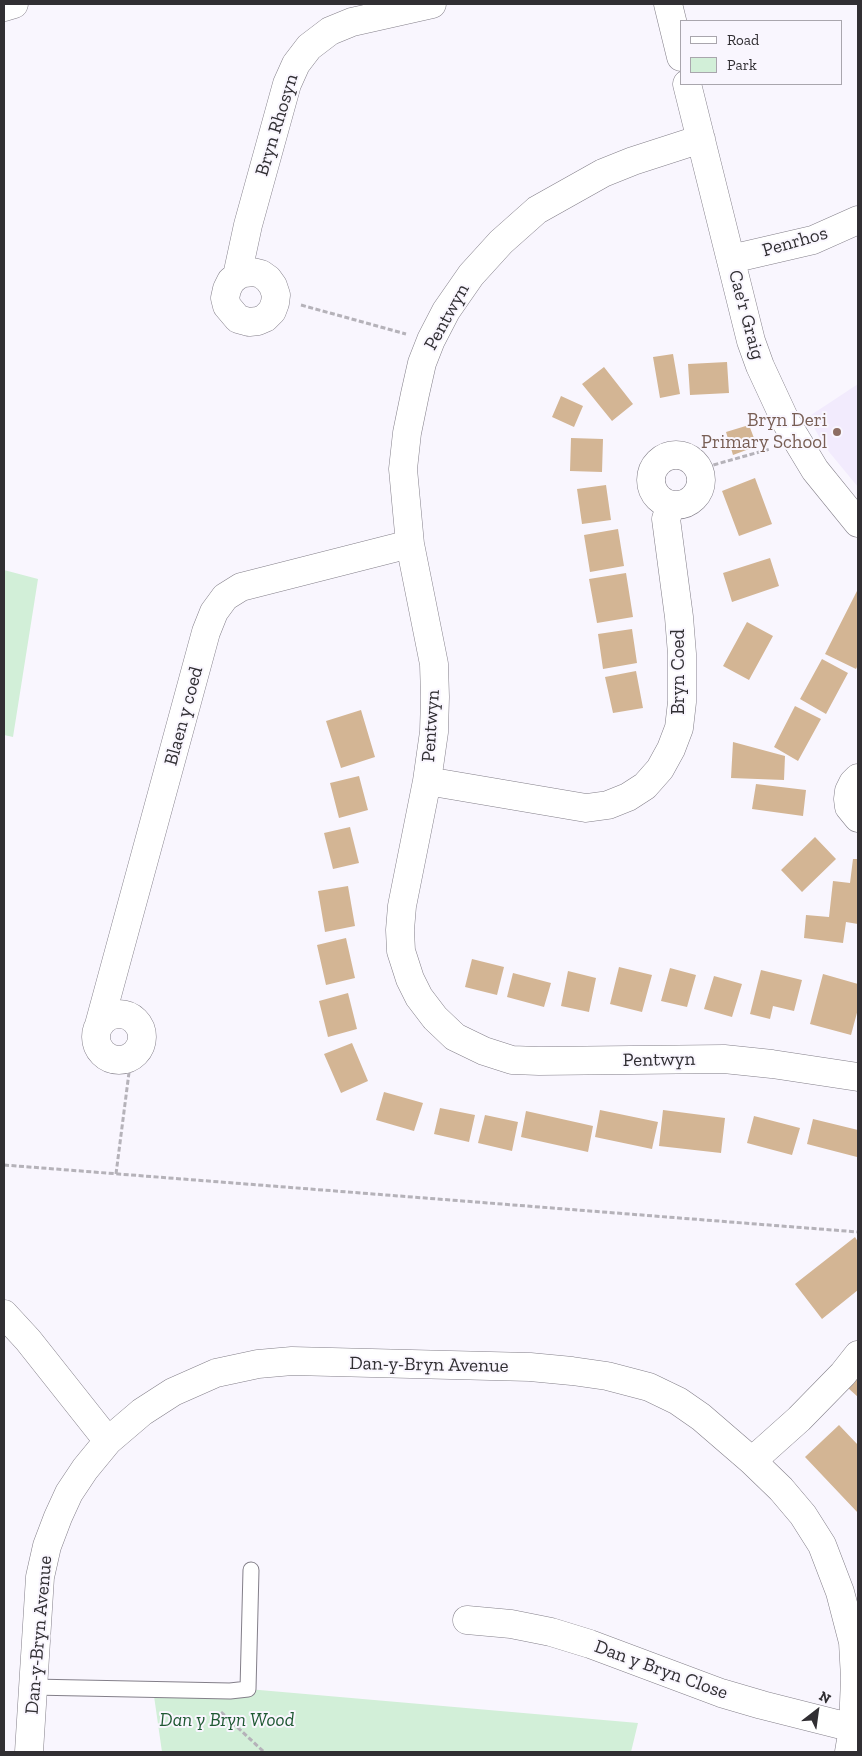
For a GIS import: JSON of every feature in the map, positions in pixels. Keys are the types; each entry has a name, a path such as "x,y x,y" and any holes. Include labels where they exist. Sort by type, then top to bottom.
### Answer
{"street":[{"path":"4,8 14,4"},
{"name":"Bryn Rhosyn","path":"276,298 272,311 265,318 249,322 238,319 227,306 225,298 231,281 237,276 248,225 288,84 296,64 309,48 330,31 352,22 432,4"},
{"path":"668,4 680,53"},
{"name":"Cae'r Graig","path":"687,85 751,341 760,366 774,400 815,470 858,523"},
{"name":"Pentwyn","path":"701,139 603,173 537,210 501,242 471,275 446,311 422,363 407,433 404,460 405,494 410,544 434,664 436,697 434,732 427,781 402,906 401,951 410,979 419,997 435,1018 455,1037 484,1051 512,1060 540,1062 724,1060 772,1064 858,1077"},
{"name":"Penrhos","path":"730,259 813,240 858,220"},
{"path":"237,276 252,272 261,274 273,286 276,298"},
{"path":"672,454 689,457 699,469 701,485 694,499 687,503 679,505 663,501 652,488 650,479 652,471 664,457 672,454"},
{"name":"Bryn Coed","path":"427,781 586,808 608,805 628,797 645,786 660,769 671,749 679,728 682,702 682,654 666,519 671,504"},
{"name":"Blaen y coed","path":"131,1057 137,1052 142,1037 141,1029 137,1023 124,1014 117,1014 110,1016 99,1025 206,632 214,612 225,597 241,587 410,544"},
{"path":"858,778 849,791 848,799 849,808 858,818"},
{"path":"4,1314 28,1340 108,1441"},
{"path":"752,1461 799,1419 843,1374 858,1355"},
{"name":"Dan-y-Bryn Avenue","path":"29,1752 40,1577 47,1546 69,1493 108,1441 142,1412 173,1392 216,1373 258,1364 292,1361 530,1367 572,1371 607,1376 649,1387 678,1401 701,1417 781,1489 803,1515 849,1589 855,1678 851,1740"},
{"name":"Dan y Bryn Close","path":"467,1620 511,1624 551,1632 590,1644 721,1693 762,1705 851,1740"}],"lane":[{"path":"32,1686 196,1690 248,1689 252,1570"}],"path":[{"path":"276,298 431,340"},
{"path":"699,469 797,441"},
{"path":"116,1174 131,1057"},
{"path":"4,1165 858,1232"},
{"path":"196,1690 264,1752"}],"shaded area":[{"name":"Bryn Deri Primary School","path":"858,384 858,487 825,447 808,417"}],"green space":[{"path":"4,570 38,579 13,737 4,735"},
{"name":"Dan y Bryn Wood","path":"153,1689 248,1689 638,1723 631,1752 162,1752"}],"building":[{"path":"673,354 680,394 660,398 653,357"},
{"path":"727,362 729,393 690,395 688,364"},
{"path":"604,367 633,404 612,421 582,384"},
{"path":"561,396 583,406 574,427 552,417"},
{"path":"749,425 757,446 733,455 726,432"},
{"path":"571,438 603,439 602,472 570,471"},
{"path":"755,478 772,524 739,536 722,491"},
{"path":"606,485 611,520 582,524 577,489"},
{"path":"618,529 624,566 590,572 584,535"},
{"path":"770,558 779,586 732,602 723,573"},
{"path":"626,573 633,617 597,623 589,579"},
{"path":"858,589 858,665 856,669 825,654"},
{"path":"747,622 773,636 749,680 723,666"},
{"path":"632,629 637,663 603,669 598,634"},
{"path":"822,659 848,673 826,714 800,699"},
{"path":"636,671 643,708 613,713 605,677"},
{"path":"795,706 821,719 798,761 774,747"},
{"path":"361,710 375,757 341,768 326,721"},
{"path":"733,742 785,756 784,780 731,778"},
{"path":"359,776 368,810 339,818 330,783"},
{"path":"756,784 806,790 803,816 752,809"},
{"path":"350,827 359,863 333,869 324,833"},
{"path":"815,837 836,859 802,892 781,870"},
{"path":"853,859 858,859 858,924 846,922 843,943 804,938 806,915 829,917 833,881 850,883"},
{"path":"348,886 355,926 325,932 318,891"},
{"path":"346,938 355,978 326,985 317,945"},
{"path":"472,959 504,967 497,995 465,987"},
{"path":"619,967 652,975 642,1012 610,1004"},
{"path":"670,968 696,975 687,1007 661,1001"},
{"path":"761,970 802,980 794,1011 773,1006 770,1019 750,1014"},
{"path":"568,971 596,978 589,1012 561,1006"},
{"path":"513,973 551,983 544,1007 507,997"},
{"path":"823,974 858,984 858,1009 851,1035 810,1024"},
{"path":"714,976 742,984 732,1017 704,1009"},
{"path":"348,993 357,1029 328,1037 319,1001"},
{"path":"352,1043 368,1081 341,1093 324,1054"},
{"path":"384,1092 423,1103 414,1131 376,1120"},
{"path":"440,1108 475,1115 469,1142 434,1134"},
{"path":"600,1110 658,1122 652,1149 595,1137"},
{"path":"663,1110 725,1118 721,1153 659,1146"},
{"path":"526,1111 593,1126 588,1152 521,1137"},
{"path":"485,1115 518,1122 512,1151 478,1143"},
{"path":"754,1116 800,1128 792,1155 747,1143"},
{"path":"813,1119 858,1130 857,1157 807,1144"},
{"path":"855,1237 858,1242 858,1290 822,1319 795,1284"},
{"path":"858,1377 858,1397 848,1388"},
{"path":"839,1425 858,1445 858,1513 805,1457"}],"place":[{"name":"Bryn Deri Primary School","path":"837,432"}]}
